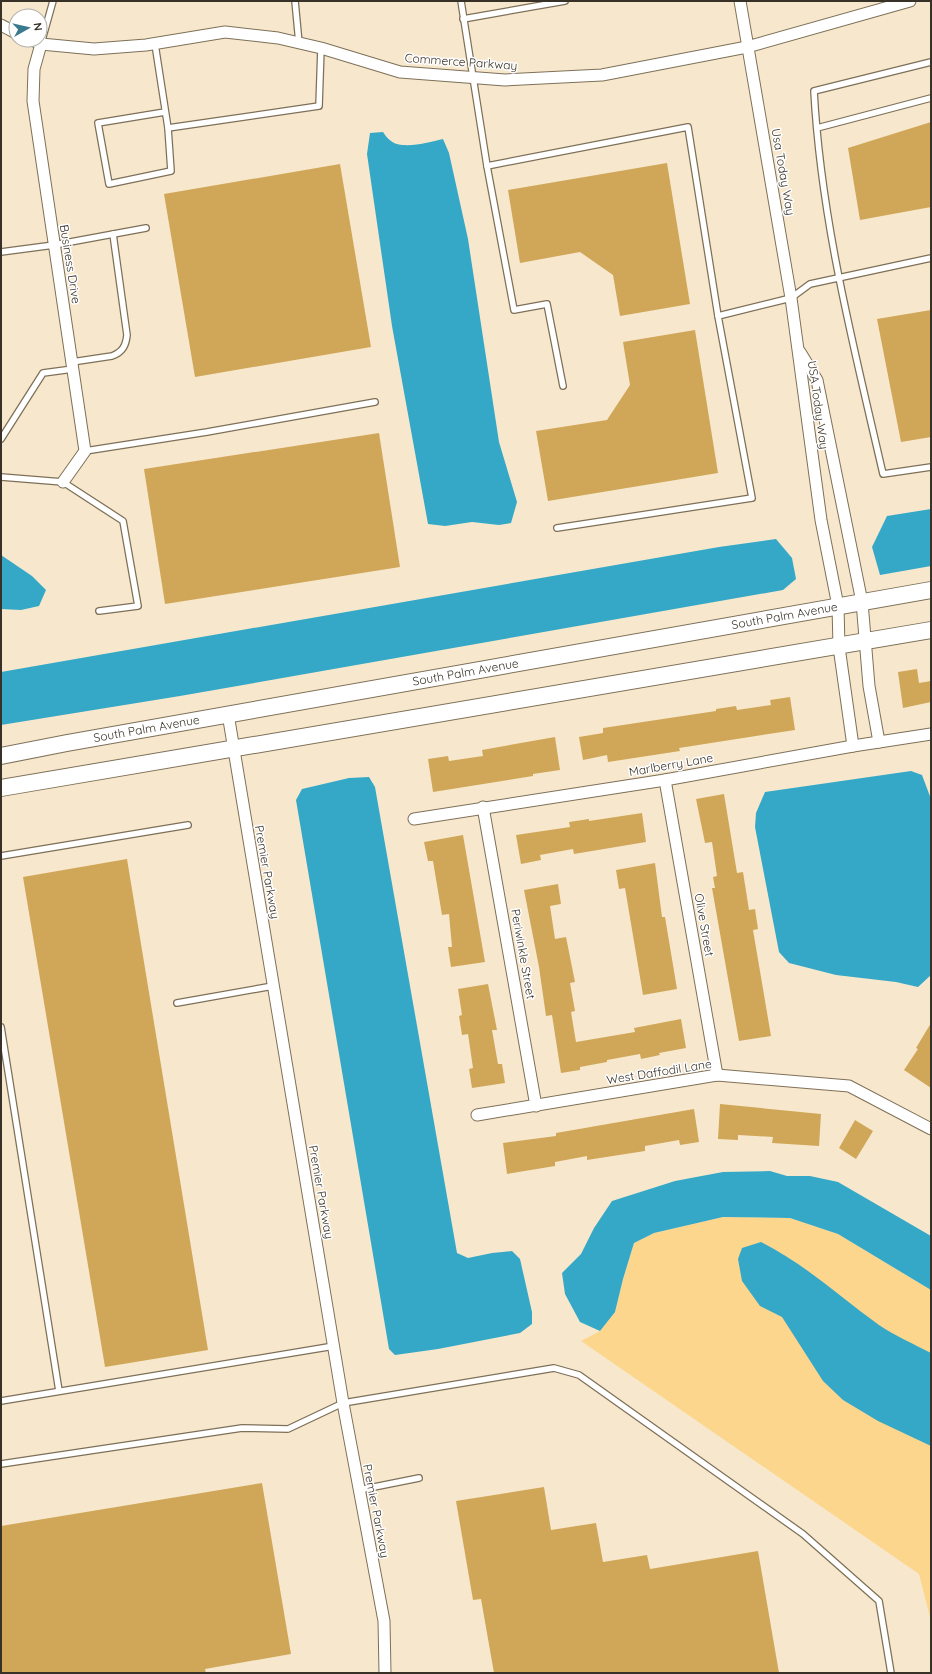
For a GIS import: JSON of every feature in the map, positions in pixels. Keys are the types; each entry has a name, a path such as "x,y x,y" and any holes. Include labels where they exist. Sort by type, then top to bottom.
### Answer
{"main road":[{"name":"South Palm Avenue","path":"1,756 228,714 931,590"},
{"path":"1,788 839,647 931,630"}],"street":[{"name":"Usa Today Way","path":"740,1 791,298 798,348"},
{"name":"Commerce Parkway","path":"48,43 94,49 155,44 225,32 278,38 300,43 400,72 505,80 602,75 748,47 910,1"},
{"name":"Business Drive","path":"36,48 33,101 85,452"},
{"name":"USA Today Way","path":"798,348 816,380 862,602 867,642 869,686 879,742"},
{"name":"USA Today Way","path":"798,348 821,520 838,606 839,647 853,746"},
{"path":"63,482 85,452"},
{"name":"Premier Parkway","path":"228,714 343,1403 384,1621 384,1673"},
{"name":"Marlberry Lane","path":"414,819 483,807 665,780 853,746 931,734"},
{"name":"Olive Street","path":"665,780 717,1075"},
{"name":"Periwinkle Street","path":"483,807 536,1106"},
{"name":"West Daffodil Lane","path":"478,1115 717,1075 849,1086 931,1128"}],"lane":[{"path":"48,13 53,1"},
{"path":"295,1 300,43"},
{"path":"461,1 487,166 514,310 547,304 563,386"},
{"path":"463,19 565,1"},
{"path":"155,44 166,112 171,171 109,184 98,124 166,112"},
{"path":"168,128 319,106 321,48"},
{"path":"931,62 814,91 817,128 839,278 882,474 931,467"},
{"path":"817,128 931,98"},
{"path":"487,166 688,127 718,316 752,498 557,528"},
{"path":"1,252 54,245 146,228"},
{"path":"1,438 43,373 112,356 119,353 124,348 127,334 113,234"},
{"path":"718,316 791,298 810,284 931,258"},
{"path":"85,452 375,402"},
{"path":"1,477 63,482 123,521 138,606 99,611"},
{"path":"1,856 188,825"},
{"path":"177,1003 273,986"},
{"path":"1,1027 59,1391"},
{"path":"1,1401 334,1346"},
{"path":"1,1464 242,1428 288,1429 343,1403 554,1368 579,1375 804,1534 880,1601 891,1673"},
{"path":"359,1490 419,1478"}],"shaded area":[{"path":"723,1217 790,1218 838,1234 931,1290 931,1621 919,1574 581,1341 600,1331 615,1312 634,1243 654,1233"}],"water":[{"path":"383,132 391,141 402,145 431,142 443,139 449,153 468,239 499,442 517,502 511,523 499,525 472,522 445,526 428,524 392,326 367,154 370,133"},
{"path":"931,509 931,566 880,575 872,547 887,516"},
{"path":"776,539 792,558 796,579 783,590 180,696 1,725 1,672 719,547"},
{"path":"1,555 32,576 46,590 39,606 21,610 1,609"},
{"path":"911,771 922,775 931,799 931,975 918,987 896,982 836,975 789,963 779,952 755,827 756,813 765,792"},
{"path":"369,777 375,787 457,1253 468,1258 512,1251 520,1259 532,1312 532,1324 520,1333 438,1349 395,1355 389,1349 296,800 302,789 349,778"},
{"path":"770,1171 787,1176 810,1176 838,1182 931,1236 931,1290 838,1234 790,1218 723,1217 654,1233 634,1243 615,1312 600,1331 580,1322 565,1294 562,1273 581,1254 594,1228 612,1201 675,1181 723,1172"},
{"path":"761,1242 793,1260 879,1325 931,1353 931,1446 878,1421 843,1400 823,1381 782,1317 760,1306 742,1281 738,1259 742,1248"}],"building":[{"path":"931,122 931,207 860,220 848,148"},
{"path":"667,163 690,304 620,316 613,275 580,252 520,263 508,190"},
{"path":"340,164 371,347 195,377 164,194"},
{"path":"931,310 931,437 901,442 877,319"},
{"path":"695,330 718,473 548,501 536,431 607,420 630,385 623,342"},
{"path":"379,433 400,567 165,604 144,469"},
{"path":"917,669 919,683 931,681 931,702 903,708 898,672"},
{"path":"790,697 795,730 679,748 680,751 608,762 607,755 583,760 579,737 603,733 603,728 716,711 716,709 736,706 737,710 771,705 770,700"},
{"path":"555,737 560,770 533,774 533,776 433,792 428,759 448,756 449,761 483,756 482,750"},
{"path":"724,794 737,873 743,872 749,910 755,909 758,929 753,930 771,1036 739,1041 712,888 715,888 713,877 717,876 712,842 705,843 696,799"},
{"path":"642,813 646,842 574,854 573,849 540,855 541,860 521,864 516,835 570,827 569,822 589,819 589,821"},
{"path":"463,835 485,962 451,967 448,947 452,947 449,914 442,915 433,861 428,861 424,842"},
{"path":"127,859 208,1350 105,1367 23,877"},
{"path":"655,863 662,917 665,917 677,989 643,995 625,888 619,889 616,870"},
{"path":"558,884 561,904 550,906 555,939 566,937 575,982 570,983 575,1011 571,1012 576,1042 635,1032 634,1028 681,1019 686,1048 659,1053 660,1055 641,1059 640,1054 607,1060 607,1062 580,1067 580,1070 561,1073 552,1015 546,1016 539,967 524,890"},
{"path":"488,984 497,1030 492,1030 498,1064 502,1064 505,1083 472,1088 469,1069 473,1068 468,1034 462,1035 459,1016 462,1015 458,989"},
{"path":"931,1023 931,1088 904,1070 918,1049 916,1048"},
{"path":"720,1104 821,1114 819,1146 772,1143 773,1137 738,1135 738,1140 718,1139"},
{"path":"694,1109 699,1142 680,1145 679,1140 645,1146 645,1151 587,1160 587,1156 555,1162 555,1166 507,1174 503,1143 556,1136 556,1133"},
{"path":"855,1120 873,1131 856,1159 839,1148"},
{"path":"262,1483 291,1654 205,1669 206,1673 1,1673 1,1526"},
{"path":"544,1487 551,1530 596,1523 603,1562 647,1555 650,1569 758,1551 779,1673 494,1673 481,1599 473,1600 456,1501"}]}
